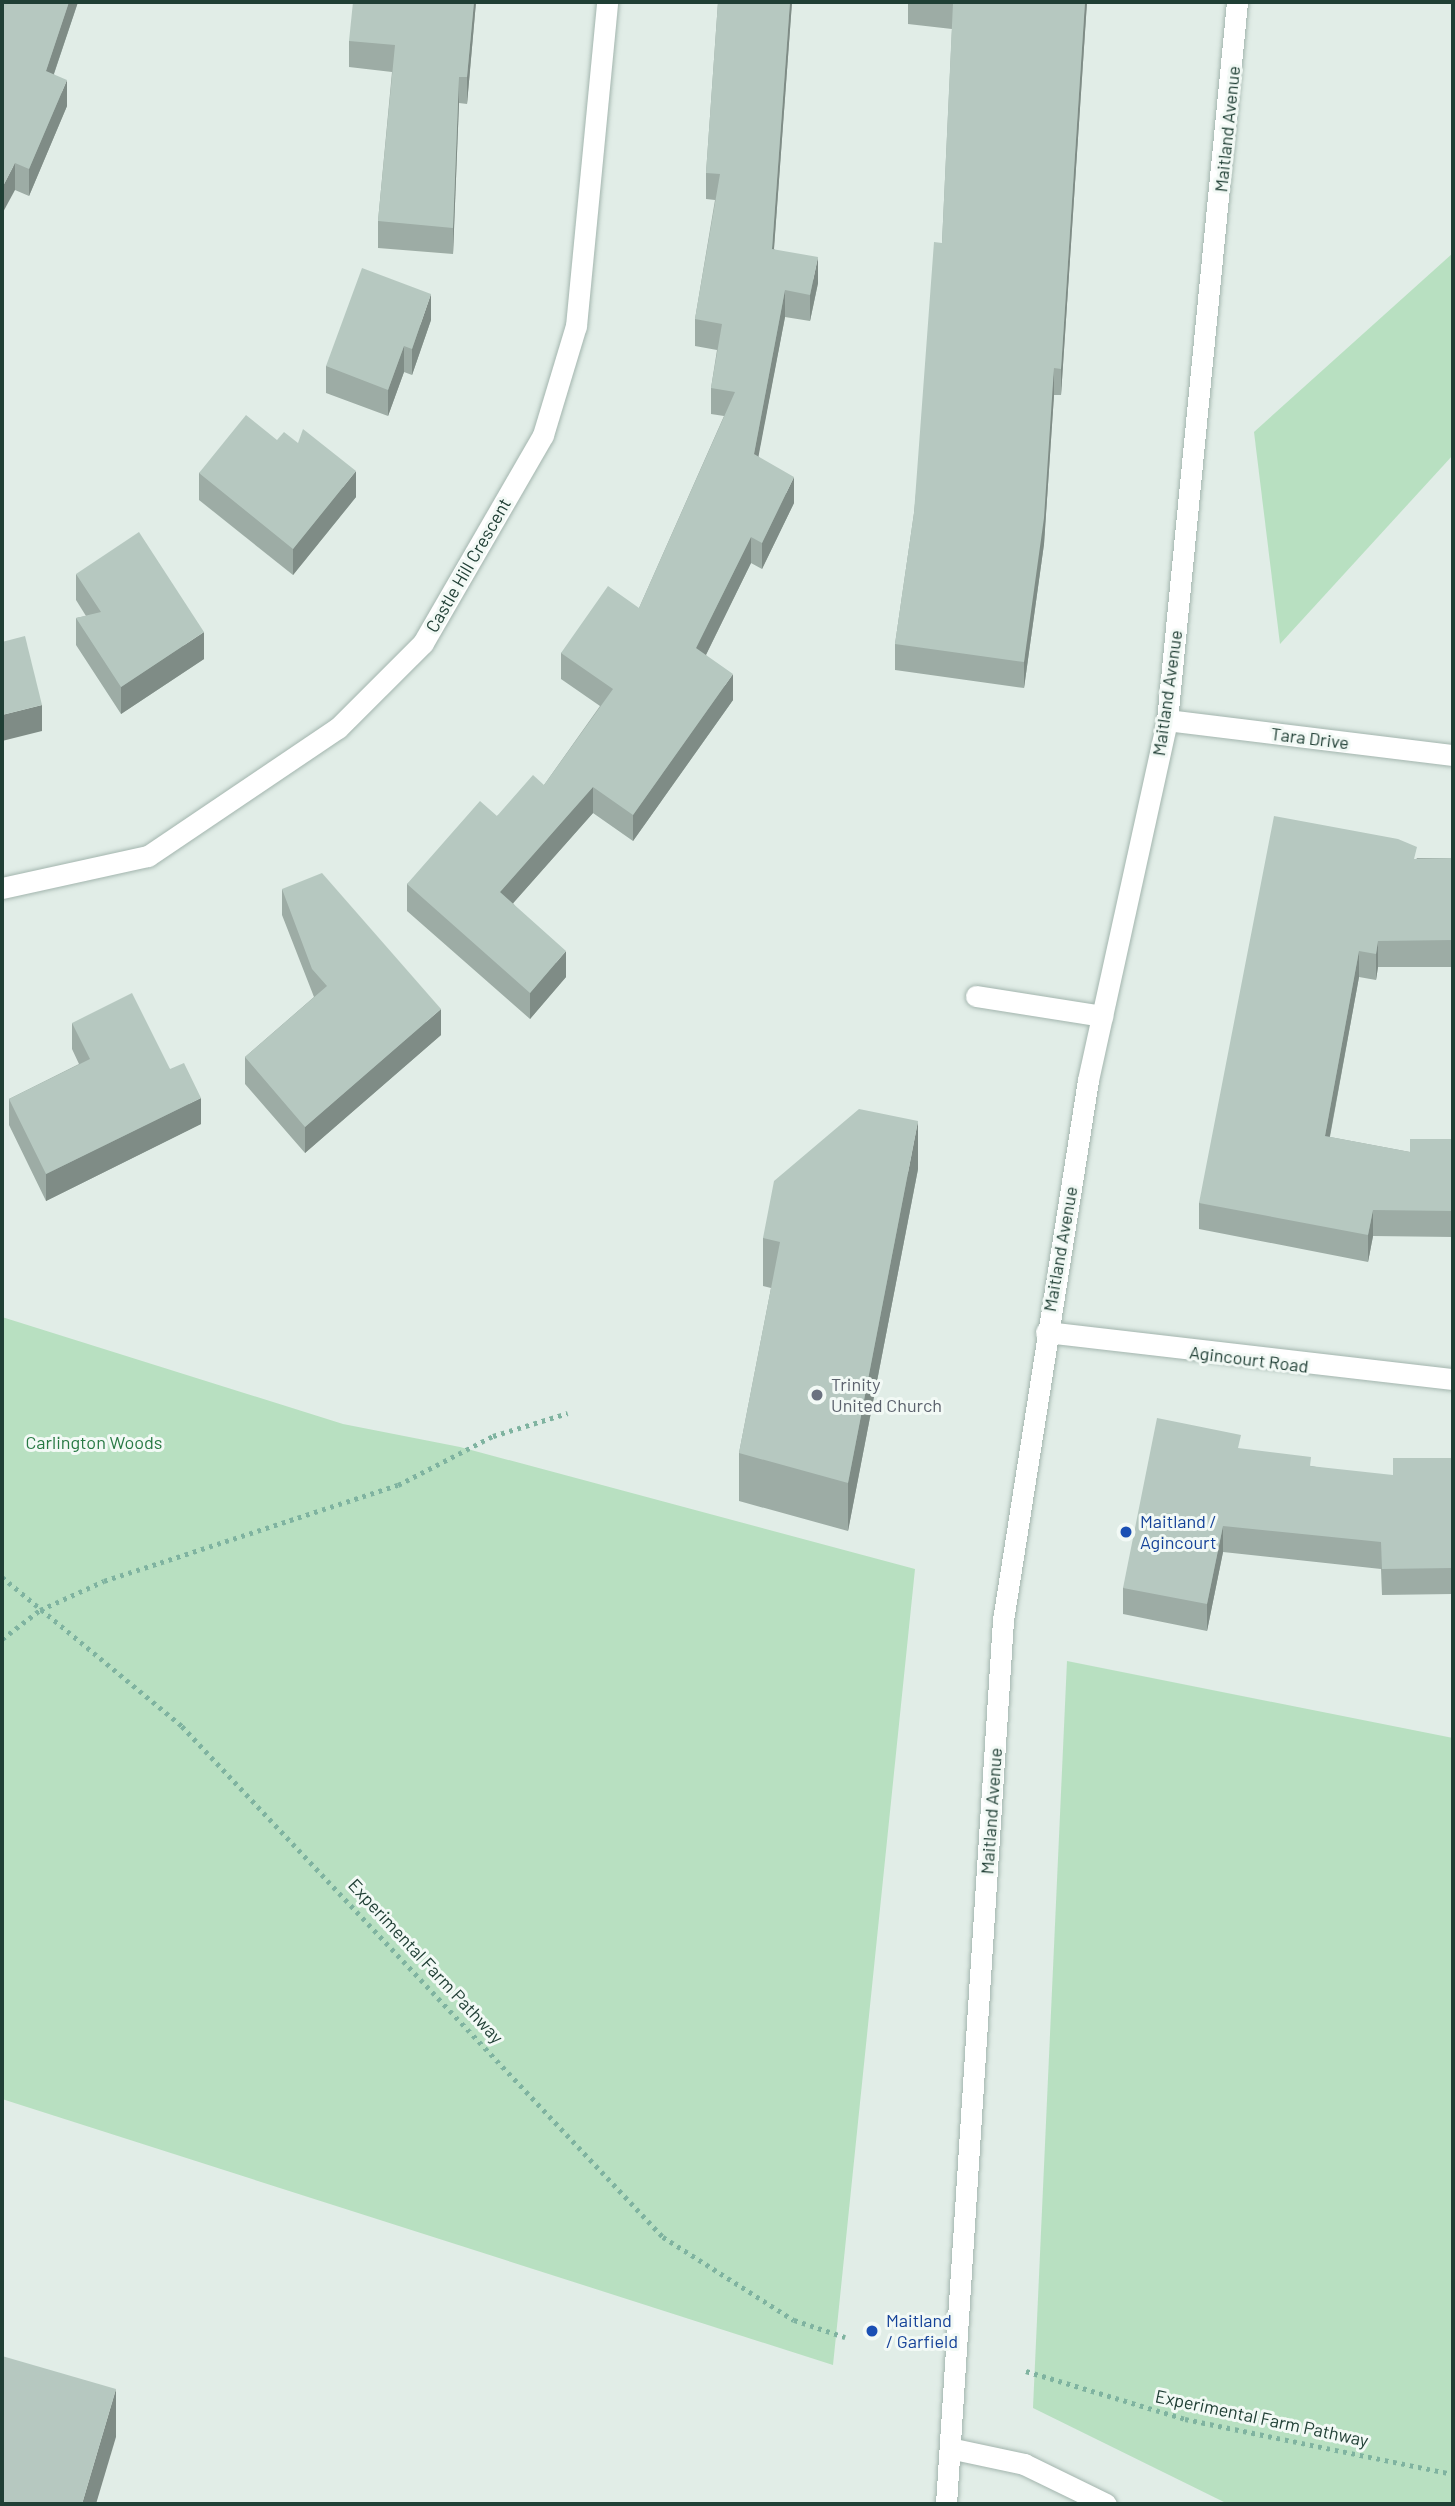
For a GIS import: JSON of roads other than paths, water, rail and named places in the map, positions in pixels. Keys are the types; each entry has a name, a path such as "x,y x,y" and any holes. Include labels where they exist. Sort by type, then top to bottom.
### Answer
{"main road":[{"name":"Castle Hill Crescent","path":"2,888 148,856 338,728 423,643 543,435 576,326 607,2"},
{"name":"Maitland Avenue","path":"946,2504 954,2449 1003,1619 1046,1332 1102,1016 1167,720 1237,2"},
{"name":"Tara Drive","path":"1167,720 1453,755"},
{"path":"975,996 1102,1016"},
{"name":"Agincourt Road","path":"1046,1332 1287,1365 1453,1379"},
{"path":"954,2449 1024,2464 1106,2504"}],"place":[{"name":"Trinity United Church","path":"817,1395"},
{"name":"Maitland / Agincourt","path":"1126,1532"},
{"name":"Maitland / Garfield","path":"872,2331"}],"park label":[{"name":"Carlington Woods","path":"94,1442"}]}
